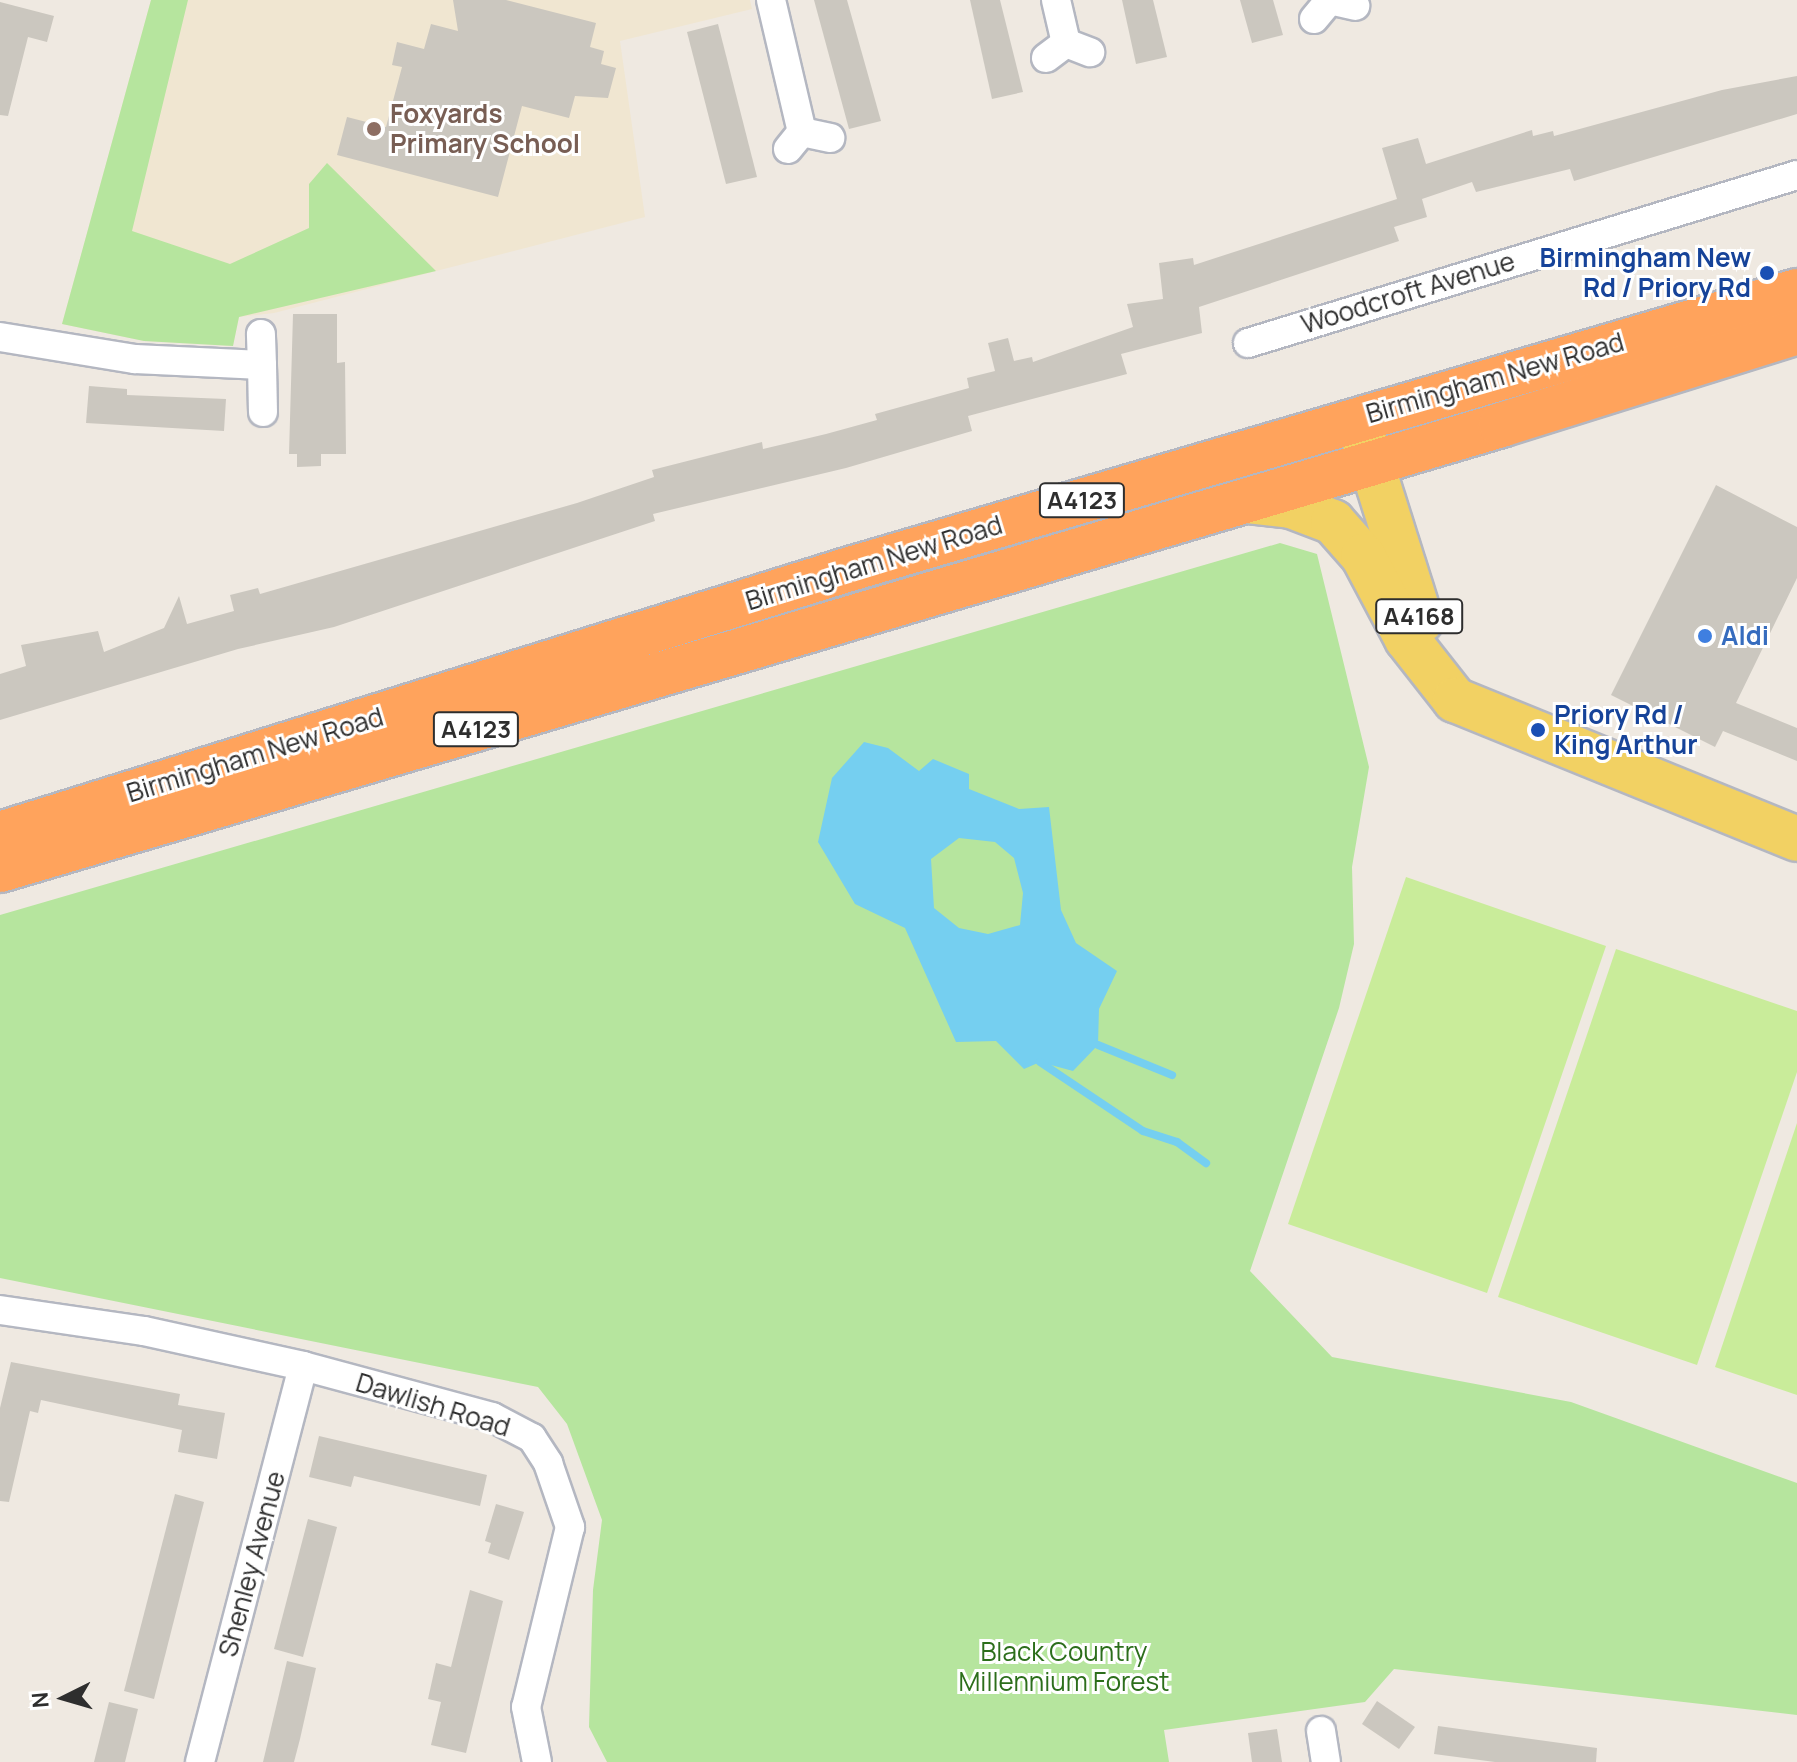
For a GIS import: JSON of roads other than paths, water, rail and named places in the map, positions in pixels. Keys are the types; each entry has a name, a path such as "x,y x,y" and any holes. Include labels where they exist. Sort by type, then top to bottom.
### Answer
{"highway":[{"name":"Birmingham New Road","path":"0,834 1357,417 1797,291"},
{"name":"Birmingham New Road","path":"0,870 1246,501 1797,332"}],"main road":[{"name":"A4168","path":"1357,417 1421,623 1454,672 1526,731"},
{"name":"A4168","path":"1246,501 1291,506 1333,522 1363,556 1430,674 1455,700 1797,839"}],"street":[{"path":"771,0 795,141 830,138"},
{"path":"1056,0 1067,51"},
{"name":"Woodcroft Avenue","path":"1248,343 1797,175"},
{"path":"261,334 263,412"},
{"path":"0,337 135,359 262,365"},
{"name":"Dawlish Road","path":"0,1310 144,1331 303,1366 492,1417 532,1438 548,1463 570,1527 526,1707 537,1762"},
{"name":"Shenley Avenue","path":"200,1762 303,1366"},
{"path":"1321,1731 1326,1762"}],"water":[{"path":"864,742 888,748 919,771 933,759 969,774 969,789 1019,809 1049,807 1061,910 1076,943 1117,971 1099,1009 1098,1045 1073,1071 1040,1062 1024,1069 996,1041 956,1042 905,928 855,904 818,842 832,778","holes":["959,838 995,842 1014,858 1023,893 1020,925 988,934 959,928 934,908 931,859"]}],"waterway":[{"path":"1098,1045 1172,1075"},
{"path":"1040,1062 1143,1131 1177,1142 1206,1163"}],"place":[{"name":"Foxyards Primary School","path":"374,129"},
{"name":"Birmingham New Rd / Priory Rd","path":"1767,273"},
{"name":"Aldi","path":"1705,636"},
{"name":"Priory Rd / King Arthur","path":"1538,730"}],"park label":[{"name":"Black Country Millennium Forest","path":"1064,1667"}]}
